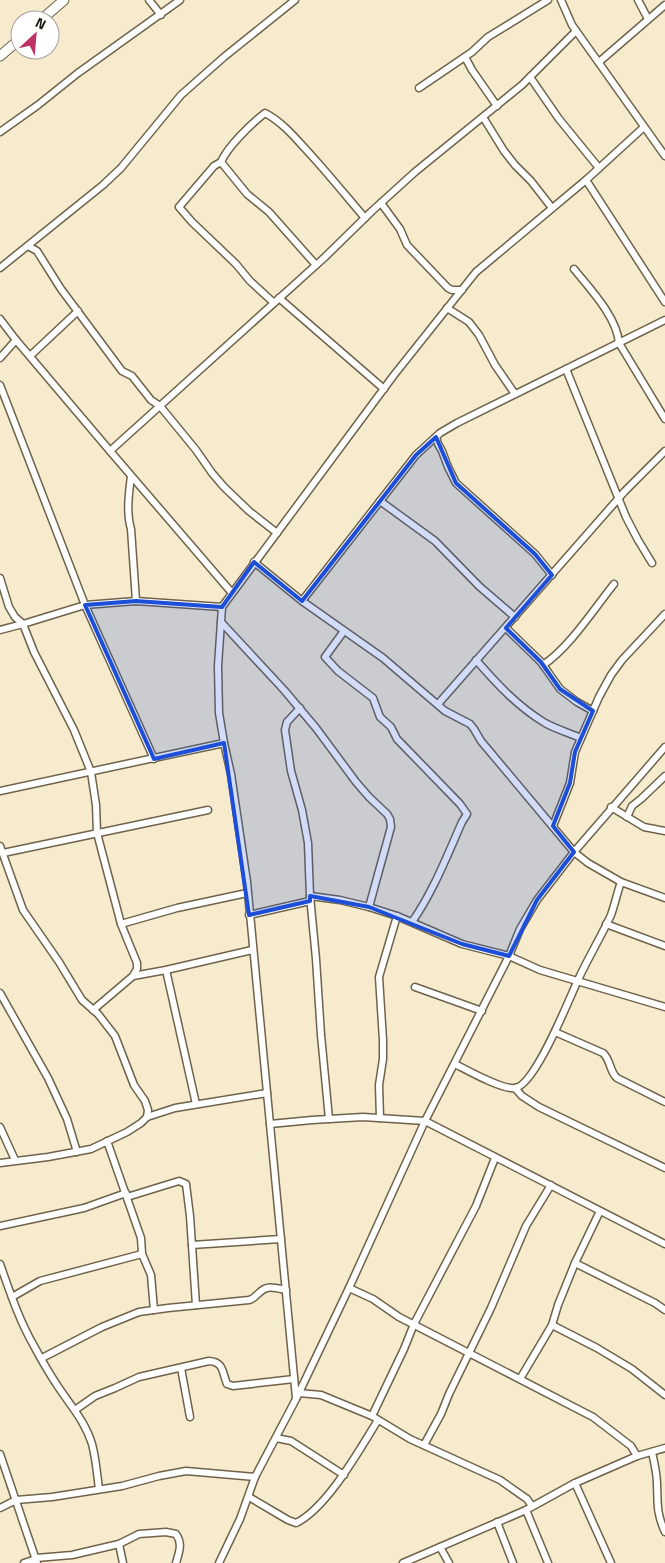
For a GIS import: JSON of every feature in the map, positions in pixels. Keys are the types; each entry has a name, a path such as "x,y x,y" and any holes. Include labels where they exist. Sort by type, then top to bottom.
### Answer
{"street":[{"path":"52,10 64,0"},
{"path":"149,0 161,15"},
{"path":"0,132 180,0"},
{"path":"0,268 103,186 121,168 181,95 224,57 295,0"},
{"path":"419,88 476,49 488,37 548,0"},
{"path":"561,0 572,25 665,156"},
{"path":"638,0 648,19"},
{"path":"599,62 665,5"},
{"path":"110,451 277,301 415,172 530,77 576,31"},
{"path":"0,56 10,48"},
{"path":"465,57 497,106"},
{"path":"530,77 559,119 599,168"},
{"path":"365,218 294,136 275,118 265,113 232,145 221,162 214,166 179,207 236,264 250,281 384,389"},
{"path":"483,117 510,158 552,208"},
{"path":"297,1396 247,892 231,774 219,713 218,666 222,607 384,389 476,272 586,180 644,127"},
{"path":"221,162 247,194 269,212 316,265"},
{"path":"586,180 665,302"},
{"path":"381,203 400,229 407,245 448,288 462,290"},
{"path":"28,246 37,251 61,290 122,371 132,376 151,400 160,406 218,480 249,511 277,533"},
{"path":"574,269 610,317 618,334 619,343 665,419"},
{"path":"447,308 469,322 515,394"},
{"path":"30,356 78,311"},
{"path":"0,319 232,593"},
{"path":"302,601 416,455 436,437 457,423 665,320"},
{"path":"0,358 16,340"},
{"path":"566,369 618,499 638,540 652,563"},
{"path":"0,385 85,605 154,759"},
{"path":"436,437 456,483 535,554 552,575"},
{"path":"438,704 618,499 665,451"},
{"path":"131,476 128,519 131,529 136,601"},
{"path":"380,501 435,540 480,587 516,617"},
{"path":"254,562 302,601 383,658 445,710 470,724 481,741 574,852 588,863 621,882 665,898"},
{"path":"0,578 9,607 23,624 34,652 74,730 91,772 96,805 97,833 122,924 137,963 137,969 133,976 93,1010"},
{"path":"543,665 553,659 565,646 614,584"},
{"path":"0,630 85,605 136,601 222,607"},
{"path":"553,826 570,783 575,752 611,675 622,660 665,614"},
{"path":"221,622 300,708 356,782 387,814 390,820 390,827 369,907"},
{"path":"506,628 543,665 560,689 593,711"},
{"path":"344,631 325,657 338,671 373,698 380,717 391,727 397,739 460,804 467,814 425,902 412,922"},
{"path":"476,660 511,698 526,710 546,724 581,738"},
{"path":"300,708 286,722 285,730 291,770 302,810 308,843 310,899 329,1119"},
{"path":"0,791 224,743"},
{"path":"219,1563 249,1497 255,1477 297,1396 349,1288 425,1121 509,956 520,930 537,900 574,852 611,807 665,747"},
{"path":"627,817 632,806 641,800 665,776"},
{"path":"611,807 644,827 665,831"},
{"path":"147,1117 148,1110 145,1101 134,1085 115,1036 82,1000 59,962 23,910 1,849 97,833 208,810"},
{"path":"455,1064 483,1078 508,1087 515,1088 524,1083 532,1073 555,1032 613,909 621,882"},
{"path":"122,924 148,915 247,892"},
{"path":"249,915 310,899 340,900 397,916 462,944 509,956 540,970 665,1007"},
{"path":"380,1118 379,1085 383,1040 379,977 397,916"},
{"path":"606,924 665,946"},
{"path":"133,976 252,950"},
{"path":"166,970 196,1104"},
{"path":"415,987 482,1010"},
{"path":"0,993 3,1004 48,1078 67,1119 77,1152"},
{"path":"555,1032 603,1053 617,1078 665,1102"},
{"path":"515,1088 522,1096 539,1107 665,1168"},
{"path":"0,1163 90,1149 141,1123 147,1117 174,1108 267,1093"},
{"path":"270,1124 363,1117 425,1121 665,1244"},
{"path":"0,1127 15,1160"},
{"path":"107,1141 141,1238 142,1254 150,1275 154,1310"},
{"path":"372,1416 414,1324 472,1214 495,1158"},
{"path":"0,1226 84,1208 126,1195 180,1181 184,1182 186,1184 192,1245 196,1305"},
{"path":"424,1445 442,1414 449,1394 491,1308 526,1226 551,1185"},
{"path":"520,1379 552,1324 575,1263 600,1211"},
{"path":"192,1245 281,1239"},
{"path":"12,1297 40,1280 142,1254"},
{"path":"575,1263 655,1303 665,1310"},
{"path":"0,1264 33,1345 57,1385 75,1410 91,1443 99,1490"},
{"path":"42,1358 102,1327 139,1312 249,1300 254,1299 267,1287 286,1290"},
{"path":"349,1288 373,1299 399,1317 593,1417 631,1446 637,1456"},
{"path":"552,1324 632,1369 665,1394"},
{"path":"75,1410 95,1396 138,1377 209,1361 220,1364 227,1384 233,1386 294,1379"},
{"path":"181,1368 190,1417"},
{"path":"297,1396 321,1395 372,1416 410,1439 500,1480 514,1489 527,1499 548,1563"},
{"path":"249,1497 288,1520 296,1522 305,1518 344,1475 378,1420"},
{"path":"276,1438 291,1441 344,1475"},
{"path":"403,1563 529,1508 575,1483 637,1456 665,1448"},
{"path":"652,1452 658,1482 657,1504 662,1516 665,1532"},
{"path":"0,1454 36,1560"},
{"path":"0,1508 16,1500 99,1490 186,1471 255,1477"},
{"path":"575,1483 611,1563"},
{"path":"497,1522 513,1563"},
{"path":"24,1563 72,1555 119,1544 139,1534 166,1532 176,1534 180,1540 180,1549 176,1563"},
{"path":"119,1544 123,1563"},
{"path":"440,1547 449,1563"}],"highlighted area":[{"path":"436,437 456,483 535,554 552,575 506,628 541,662 560,689 593,711 575,752 570,783 553,826 574,852 537,900 509,956 462,944 369,907 310,896 310,901 249,915 224,743 154,759 85,605 136,601 222,607 254,562 302,601 416,455"}]}
